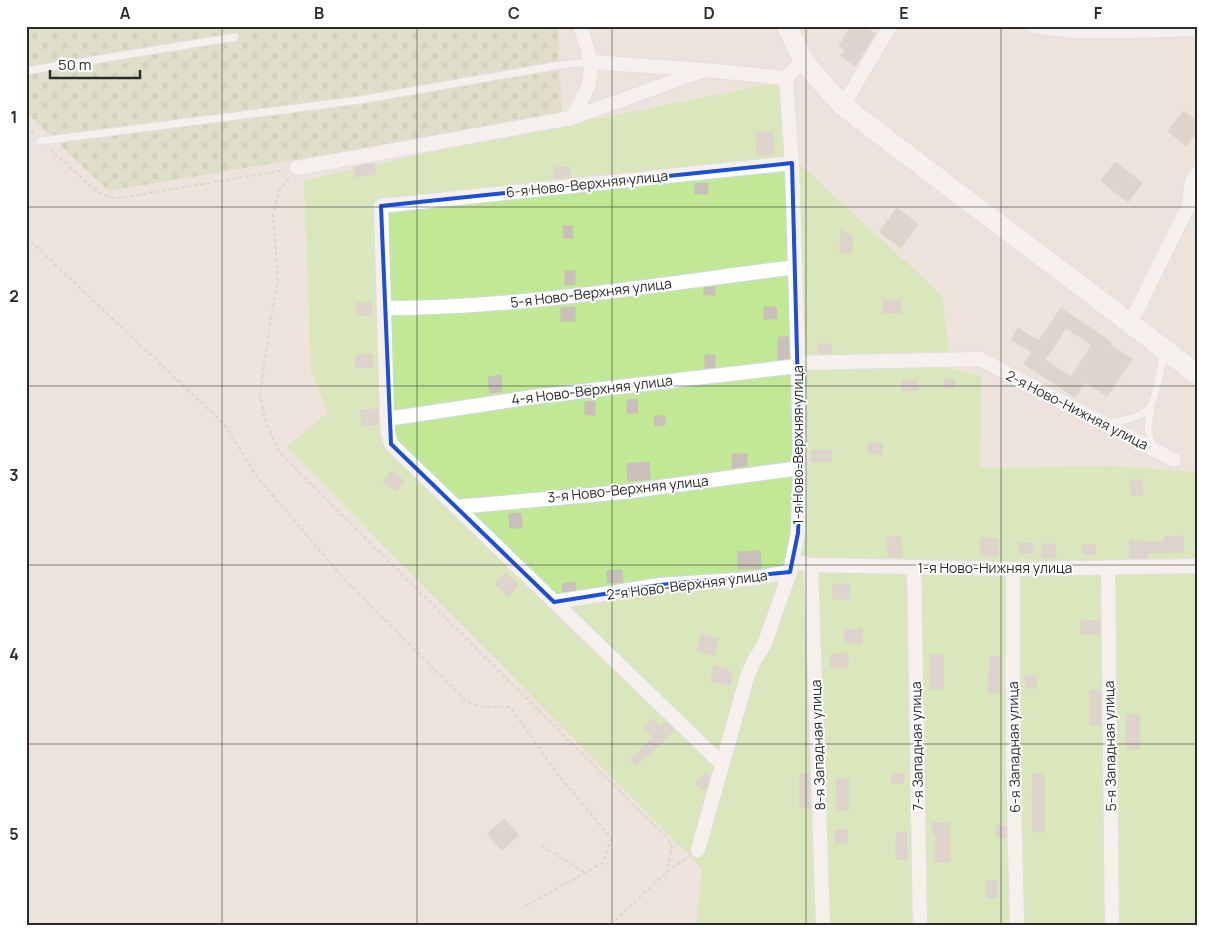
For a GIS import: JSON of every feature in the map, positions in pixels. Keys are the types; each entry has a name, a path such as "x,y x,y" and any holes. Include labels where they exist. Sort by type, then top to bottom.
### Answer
{"main road":[{"path":"787,26 803,60 844,106 1197,374"}],"street":[{"path":"571,118 585,96 590,77 591,62 580,26"},
{"path":"844,106 890,26"},
{"path":"1033,26 1071,31 1197,30"},
{"path":"591,62 786,78 803,60"},
{"path":"297,168 571,118 705,70"},
{"name":"1-я Ново-Верхняя улица","path":"698,850 747,677 764,645 792,567 798,533 800,468 796,267 792,163 786,78"},
{"name":"6-я Ново-Верхняя улица","path":"384,308 382,206 792,163"},
{"path":"1130,324 1188,207 1192,182 1197,173"},
{"name":"5-я Ново-Верхняя улица","path":"384,308 432,308 507,303 796,267"},
{"path":"384,308 387,419 391,444 722,764"},
{"name":"4-я Ново-Верхняя улица","path":"387,419 533,397 798,364 980,360"},
{"name":"2-я Ново-Нижняя улица","path":"980,360 1174,460"},
{"name":"3-я Ново-Верхняя улица","path":"456,507 624,492 800,468"},
{"name":"8-я Западная улица","path":"811,566 814,603 823,925"},
{"name":"1-я Ново-Нижняя улица","path":"792,567 1013,569 1197,566"},
{"name":"2-я Ново-Верхняя улица","path":"554,602 660,585 750,579 792,567"},
{"name":"5-я Западная улица","path":"1108,567 1112,925"},
{"name":"7-я Западная улица","path":"914,568 920,925"},
{"name":"6-я Западная улица","path":"1013,569 1013,757 1018,925"}],"lane":[{"path":"26,71 235,37"},
{"path":"41,141 360,100 560,65 591,62"},
{"path":"1152,448 1148,429 1151,406 1165,350"},
{"path":"1104,424 1125,420 1142,413 1151,406"}],"path":[{"path":"26,127 97,192 109,197 121,198 297,168"},
{"path":"297,168 279,191 273,215 278,281 270,316 260,394 265,420 279,452 670,840 672,848 667,872"},
{"path":"26,237 225,426 258,478 343,578 467,702 483,707 510,708 559,776 611,838 603,863 525,906"},
{"path":"542,846 586,873"},
{"path":"610,925 667,872 698,850"}],"highlighted area":[{"path":"792,163 800,468 798,533 790,572 660,585 554,602 391,444 381,206"}],"green space":[{"path":"26,26 558,26 562,115 109,191 26,113"},
{"path":"774,83 788,91 794,159 942,295 951,368 982,376 980,468 1113,466 1194,472 1197,474 1197,925 696,925 702,869 287,447 328,412 311,372 304,180 427,153"}],"building":[{"path":"851,26 864,26 875,34 855,66 841,56 845,50 839,46"},
{"path":"1184,111 1197,121 1197,132 1186,146 1168,131"},
{"path":"756,132 773,132 774,154 757,155"},
{"path":"1115,162 1142,183 1128,202 1101,181"},
{"path":"374,163 376,174 355,177 354,167"},
{"path":"569,167 570,177 554,179 553,168"},
{"path":"708,183 708,194 695,194 695,184"},
{"path":"897,208 918,224 901,248 879,232"},
{"path":"563,226 572,226 573,238 564,238"},
{"path":"841,229 852,237 852,253 840,253"},
{"path":"565,271 575,271 575,284 565,285"},
{"path":"715,287 715,295 704,295 704,288"},
{"path":"883,300 901,300 901,313 883,313"},
{"path":"371,302 372,315 357,315 356,303"},
{"path":"575,307 575,321 561,321 561,308"},
{"path":"764,307 776,307 777,319 764,319"},
{"path":"1061,308 1111,342 1110,345 1132,359 1107,396 1085,382 1075,397 1024,364 1032,352 1011,340 1018,328 1039,341","holes":["1066,328 1092,345 1071,377 1045,360"]},
{"path":"778,337 788,337 789,358 778,360"},
{"path":"818,344 831,344 831,354 819,354"},
{"path":"373,354 373,367 356,368 356,355"},
{"path":"705,355 715,355 715,367 705,368"},
{"path":"501,375 502,391 490,393 488,377"},
{"path":"944,379 954,379 954,388 944,388"},
{"path":"902,380 917,380 918,390 902,391"},
{"path":"637,399 638,413 627,413 627,400"},
{"path":"595,401 595,415 585,415 585,402"},
{"path":"378,409 379,424 362,426 360,410"},
{"path":"654,416 665,416 665,425 655,426"},
{"path":"869,443 882,443 882,454 869,453"},
{"path":"831,450 831,461 811,462 811,451"},
{"path":"732,454 747,454 747,466 732,468"},
{"path":"649,462 650,479 628,481 627,464"},
{"path":"392,471 404,481 396,491 383,481"},
{"path":"1130,480 1142,480 1143,495 1131,495"},
{"path":"521,513 522,528 510,528 509,514"},
{"path":"1183,536 1184,552 1147,553 1147,558 1130,558 1130,541 1164,542 1164,537"},
{"path":"887,537 901,537 902,557 888,557"},
{"path":"981,538 998,539 998,556 981,556"},
{"path":"1019,543 1032,543 1033,553 1020,553"},
{"path":"1042,544 1055,544 1056,557 1042,558"},
{"path":"1095,544 1096,554 1083,554 1082,545"},
{"path":"760,551 761,568 738,569 738,552"},
{"path":"622,570 623,582 608,583 607,571"},
{"path":"506,573 519,585 509,596 495,584"},
{"path":"575,582 576,590 563,592 562,584"},
{"path":"833,584 849,584 849,599 833,599"},
{"path":"1081,621 1100,621 1100,634 1081,634"},
{"path":"862,629 862,644 845,644 845,630"},
{"path":"702,634 719,639 714,656 697,650"},
{"path":"848,653 848,668 831,668 831,654"},
{"path":"931,655 943,655 943,689 930,689"},
{"path":"990,657 1000,657 1000,693 988,693"},
{"path":"714,666 729,669 728,674 732,674 730,685 711,681"},
{"path":"1025,676 1036,676 1036,688 1026,688"},
{"path":"1090,690 1101,690 1101,725 1090,725"},
{"path":"1127,714 1139,715 1139,749 1127,749"},
{"path":"652,719 661,727 666,722 674,730 647,757 635,766 630,760 653,737 644,728"},
{"path":"706,773 710,776 704,790 696,783"},
{"path":"800,774 809,774 810,808 800,808"},
{"path":"892,774 904,774 904,783 892,784"},
{"path":"1032,774 1044,774 1044,832 1033,832"},
{"path":"837,779 849,779 848,810 836,810"},
{"path":"504,819 519,835 502,850 487,834"},
{"path":"933,823 949,823 950,862 935,862 936,834 933,834"},
{"path":"997,826 1006,826 1006,837 997,837"},
{"path":"835,830 847,830 847,843 835,843"},
{"path":"906,832 907,860 896,859 896,833"},
{"path":"986,881 997,881 997,898 987,898"}]}
